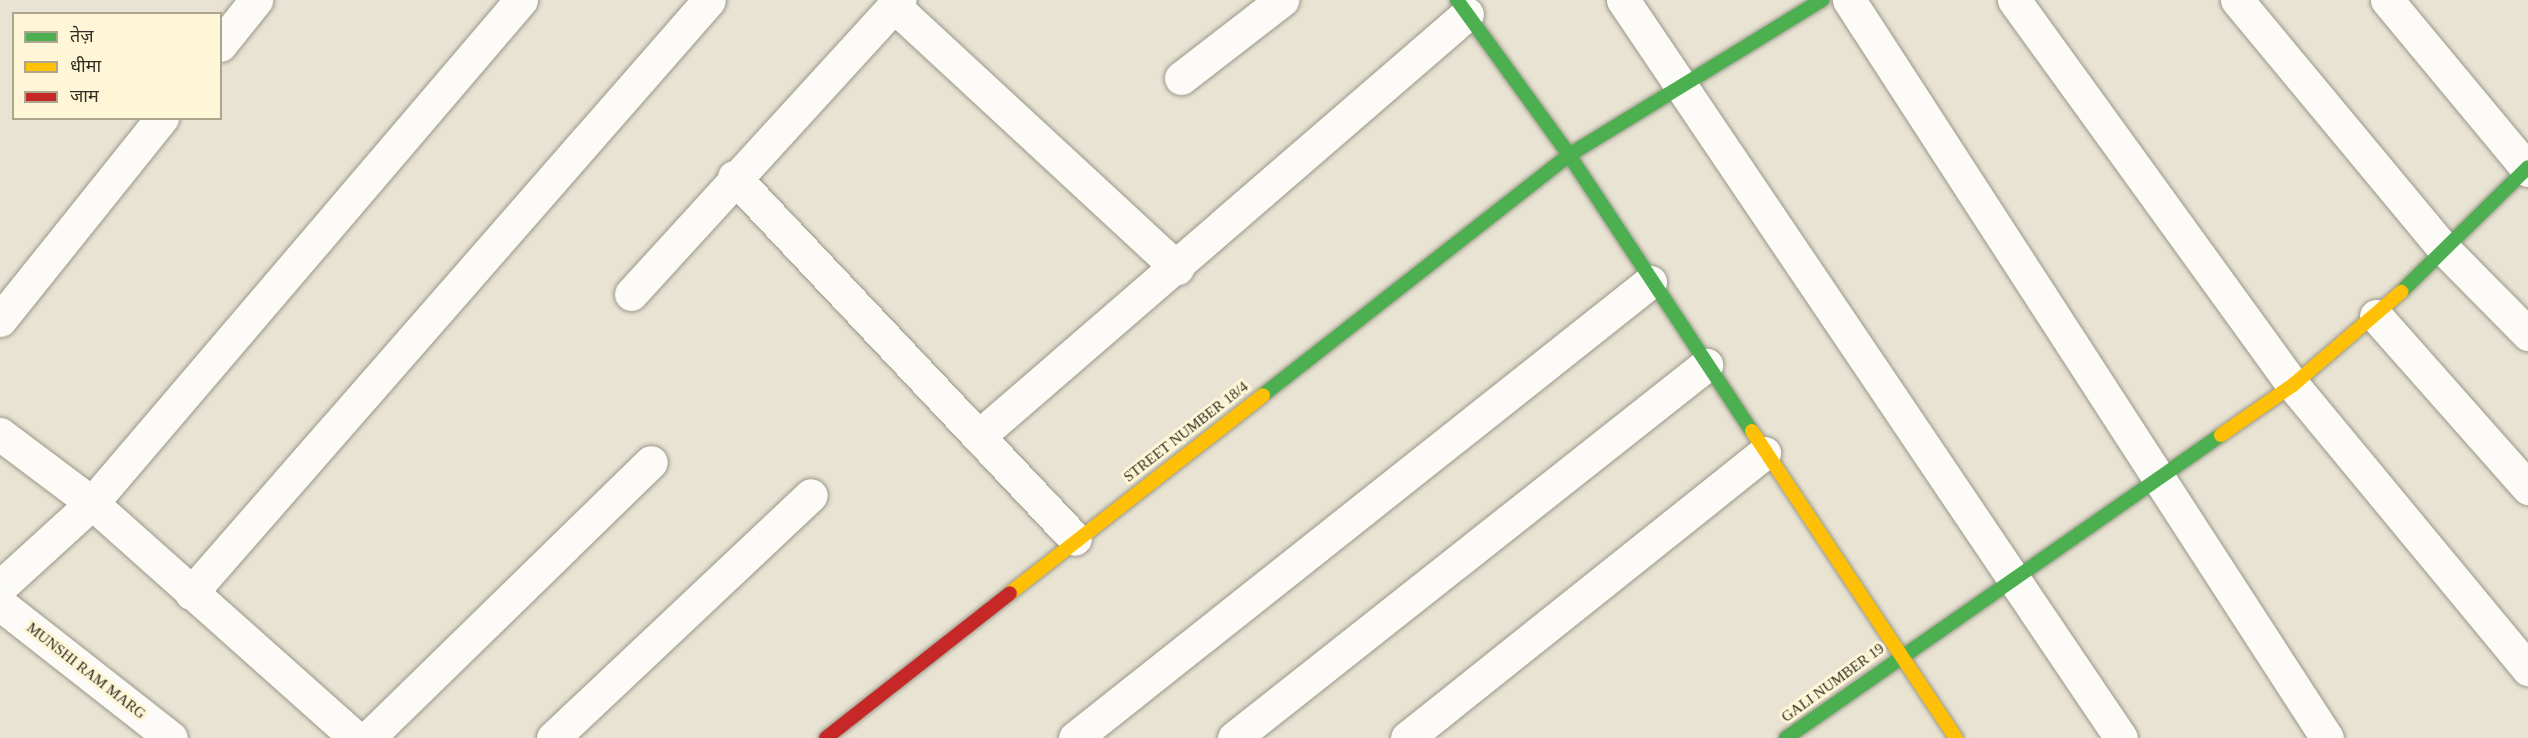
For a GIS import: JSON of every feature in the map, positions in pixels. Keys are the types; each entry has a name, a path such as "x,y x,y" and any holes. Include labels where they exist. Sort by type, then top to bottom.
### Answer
{"street":[{"path":"222,42 256,0"},
{"path":"0,587 92,503 521,0"},
{"path":"191,593 709,0"},
{"path":"1181,78 1282,0"},
{"path":"1623,0 1681,82 2011,580 2121,738"},
{"name":"STREET NUMBER 18/4","path":"826,738 1075,539 1569,154 1681,82 1822,0"},
{"path":"1850,0 2162,478 2327,738"},
{"path":"2014,0 2293,385 2528,669"},
{"path":"2237,0 2444,249 2528,334"},
{"path":"2387,0 2527,168"},
{"path":"632,294 734,177 896,3 1177,267"},
{"path":"979,436 1177,267 1462,7 1569,154 1650,282 1956,738"},
{"path":"0,320 160,120"},
{"name":"GALI NUMBER 19","path":"1786,738 1899,655 2162,478 2293,385 2376,316 2527,168"},
{"path":"734,177 1075,539"},
{"path":"1075,738 1650,282"},
{"path":"2376,316 2528,488"},
{"path":"1234,738 1706,365"},
{"path":"0,434 92,503 356,738"},
{"path":"1407,738 1764,453"},
{"path":"368,738 651,462"},
{"path":"553,738 811,495"},
{"name":"MUNSHI RAM MARG","path":"0,604 171,738"}],"traffic: fast":[{"path":"1457,0 1569,155 1752,431"},
{"path":"1263,395 1569,155 1822,0"},
{"path":"2401,292 2528,167"},
{"path":"1786,738 2221,435"}],"traffic: slow":[{"path":"2221,435 2293,385 2401,292"},
{"path":"1010,593 1263,395"},
{"path":"1752,431 1956,738"}],"traffic: jam":[{"path":"826,738 1010,593"}]}
